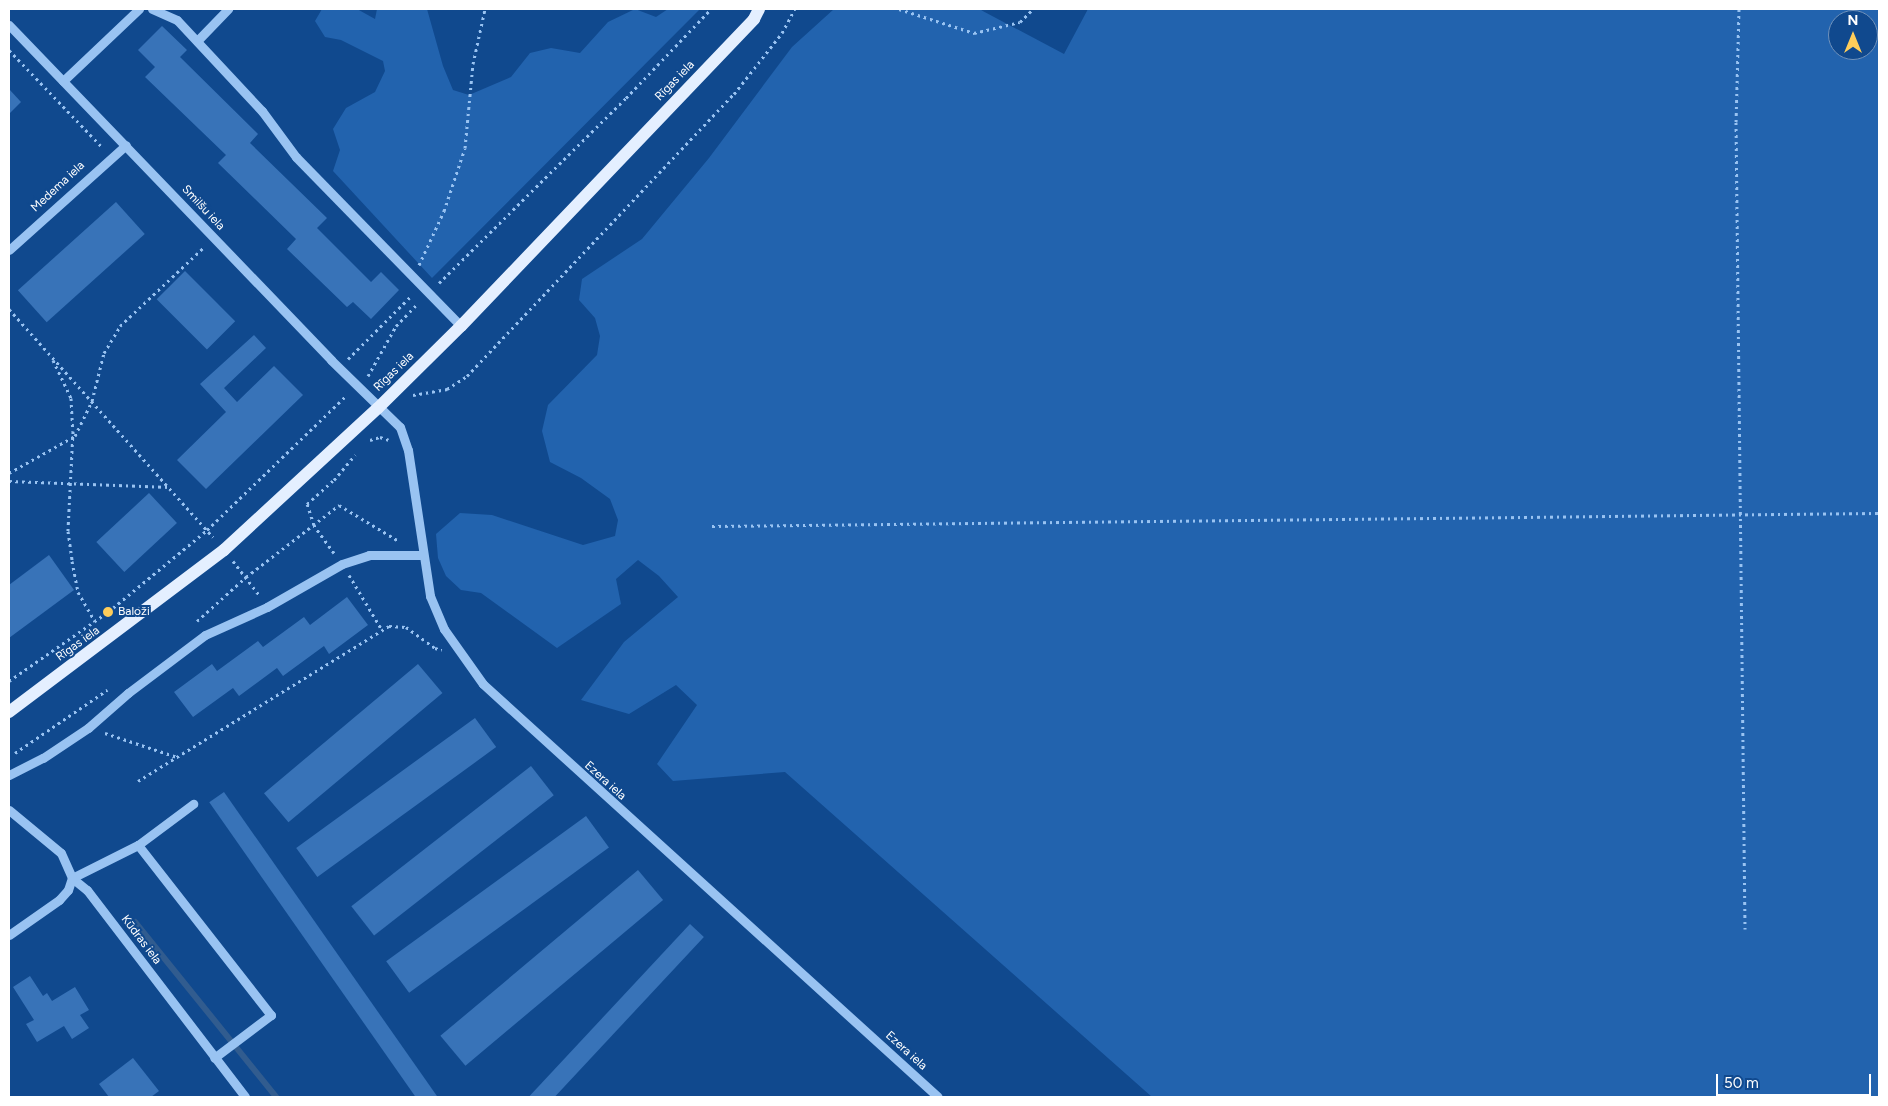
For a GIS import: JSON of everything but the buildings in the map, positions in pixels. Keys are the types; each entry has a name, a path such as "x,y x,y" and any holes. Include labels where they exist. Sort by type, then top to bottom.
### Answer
{"main road":[{"name":"Rīgas iela","path":"9,712 224,550 378,408 461,326 754,19 759,9"}],"street":[{"path":"63,81 140,9"},
{"path":"152,9 177,20 262,110 296,157 413,279 461,326"},
{"path":"197,41 228,9"},
{"name":"Smilšu iela","path":"9,26 378,408"},
{"name":"Medema iela","path":"9,250 111,156 126,145"},
{"name":"Ezera iela","path":"378,408 400,427 408,450 422,555 430,596 444,629 483,684 938,1097"},
{"path":"9,775 43,758 88,728 128,693 205,635 267,607 342,564 369,555 422,555"},
{"path":"9,935 59,900 68,890 72,878 138,844 193,804"},
{"name":"Kūdras iela","path":"9,810 61,854 72,878 87,890 245,1097"},
{"path":"138,844 271,1015 214,1058"}],"path":[{"path":"413,279 444,210 465,148 473,64 485,9"},
{"path":"9,681 96,622 207,530 369,375 396,326 626,98 711,9"},
{"path":"390,396 418,395 447,390 467,376 734,94 782,33 795,9"},
{"path":"899,9 974,33 1020,22 1033,9"},
{"path":"1739,9 1736,122 1745,929"},
{"path":"9,50 111,156"},
{"path":"9,473 72,437 83,424 92,401 104,353 120,326 214,238"},
{"path":"339,368 420,286"},
{"path":"9,309 170,487 224,550 267,607"},
{"path":"9,318 14,314"},
{"path":"52,357 71,398 72,437 68,531 72,561 78,592 96,622"},
{"path":"9,481 170,487"},
{"path":"712,526 1879,513"},
{"path":"138,781 389,626 406,627 435,648 442,650"},
{"path":"88,728 178,757"}],"shaded area":[{"path":"322,9 357,9 375,19 377,9 427,9 443,66 453,90 469,95 511,77 530,53 551,48 580,53 608,22 635,9 656,17 668,9 700,9 432,278 333,171 340,150 333,129 346,108 375,92 385,71 383,61 341,40 325,37 315,21"},
{"path":"834,9 979,9 1064,54 1088,9 1879,9 1879,1097 1152,1097 785,772 673,781 657,764 697,705 676,685 629,714 581,700 624,642 678,597 659,576 638,560 616,579 621,604 557,648 481,593 461,590 446,576 438,558 436,534 460,513 492,515 583,545 615,536 618,520 610,499 581,478 550,462 542,431 548,405 597,355 600,336 595,318 579,300 582,279 642,239 709,158 792,47"}],"waterway":[{"path":"135,922 276,1097"}],"place":[{"name":"Baloži","path":"108,612"}]}
